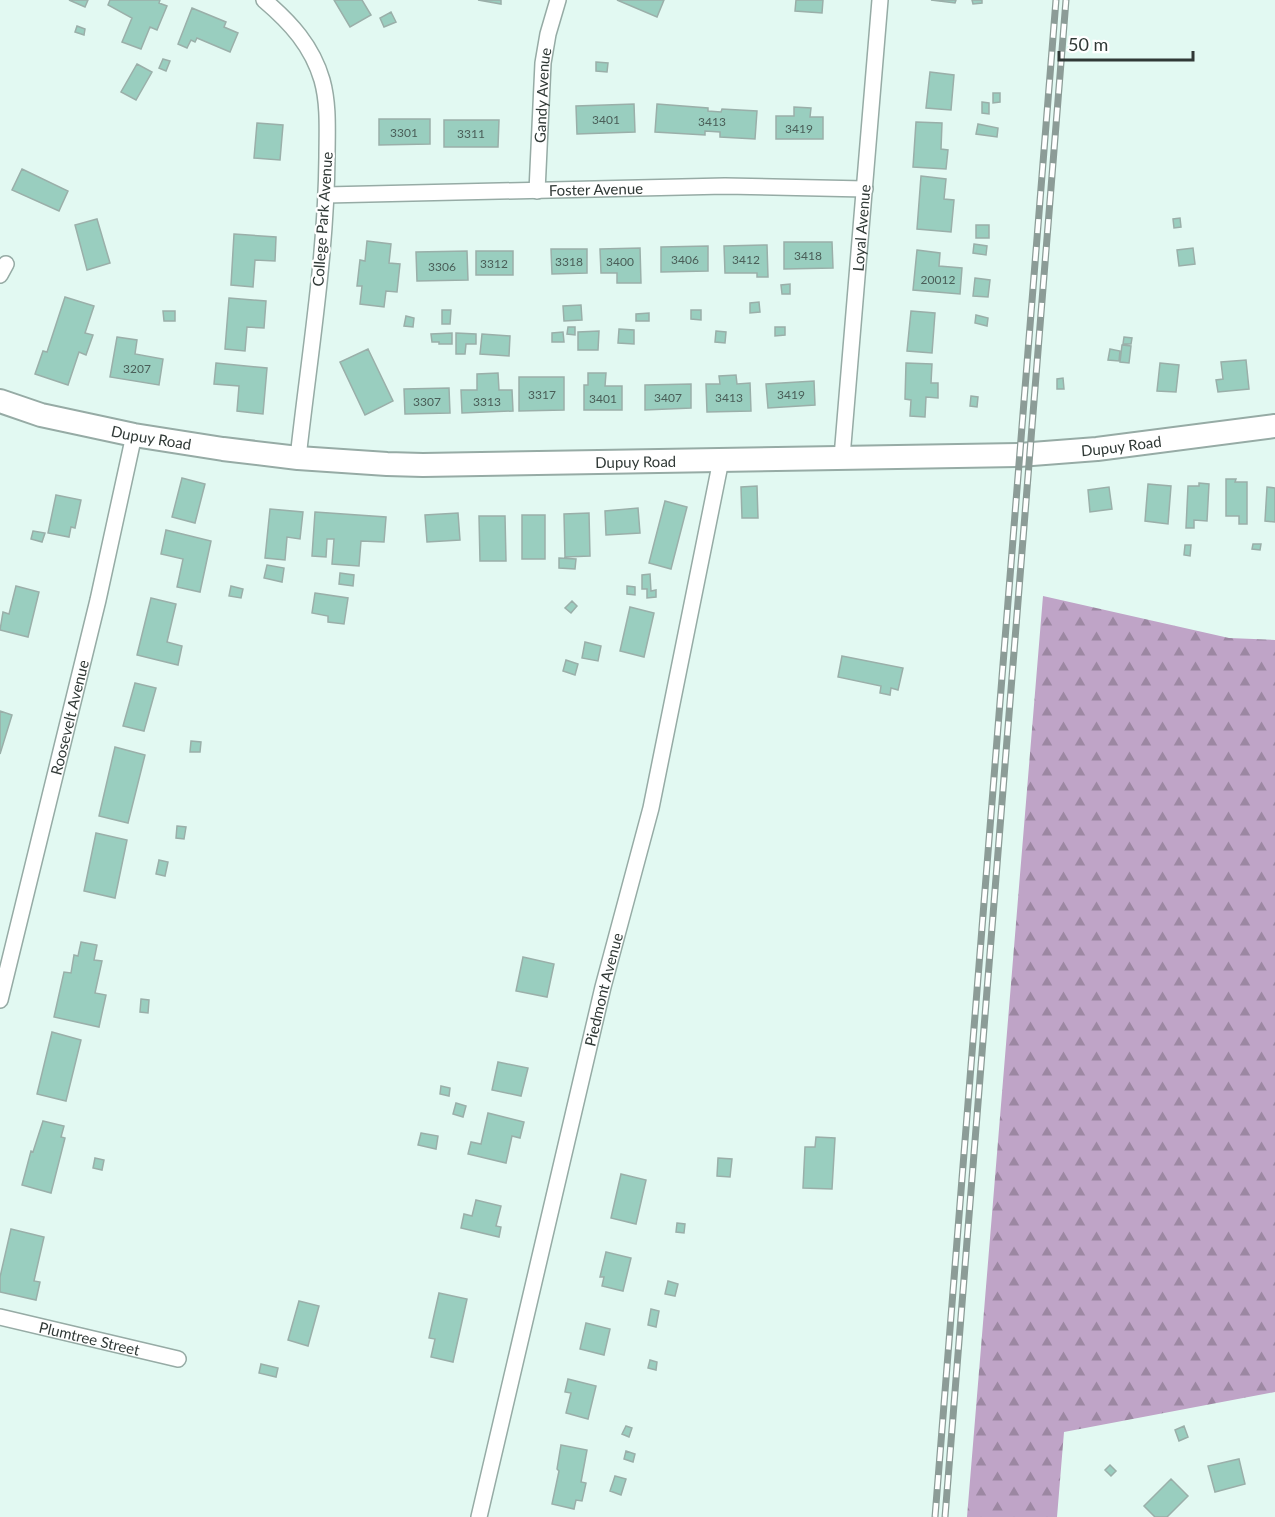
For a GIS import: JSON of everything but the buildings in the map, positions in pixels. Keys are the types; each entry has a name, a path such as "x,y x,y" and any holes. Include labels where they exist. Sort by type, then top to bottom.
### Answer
{"street":[{"name":"College Park Avenue","path":"264,0 288,20 303,39 315,61 322,82 327,111 327,195 298,458"},
{"name":"Gandy Avenue","path":"537,191 543,63 548,34 558,0"},
{"name":"Loyal Avenue","path":"842,458 880,0"},
{"name":"Foster Avenue","path":"327,195 725,186 865,189"},
{"name":"Dupuy Road","path":"0,401 41,415 101,430 223,449 298,458 423,465 1019,454 1075,451 1275,426"},
{"name":"Roosevelt Avenue","path":"0,1000 98,600 134,435"},
{"name":"Piedmont Avenue","path":"478,1517 603,987 651,808 721,460"},
{"name":"Plumtree Street","path":"0,1317 178,1359"}],"green space":[{"path":"1043,596 1229,638 1275,640 1275,1392 1064,1432 1057,1517 967,1517"}],"railway":[{"path":"935,1517 1056,0"},
{"path":"945,1517 1066,0"}]}
